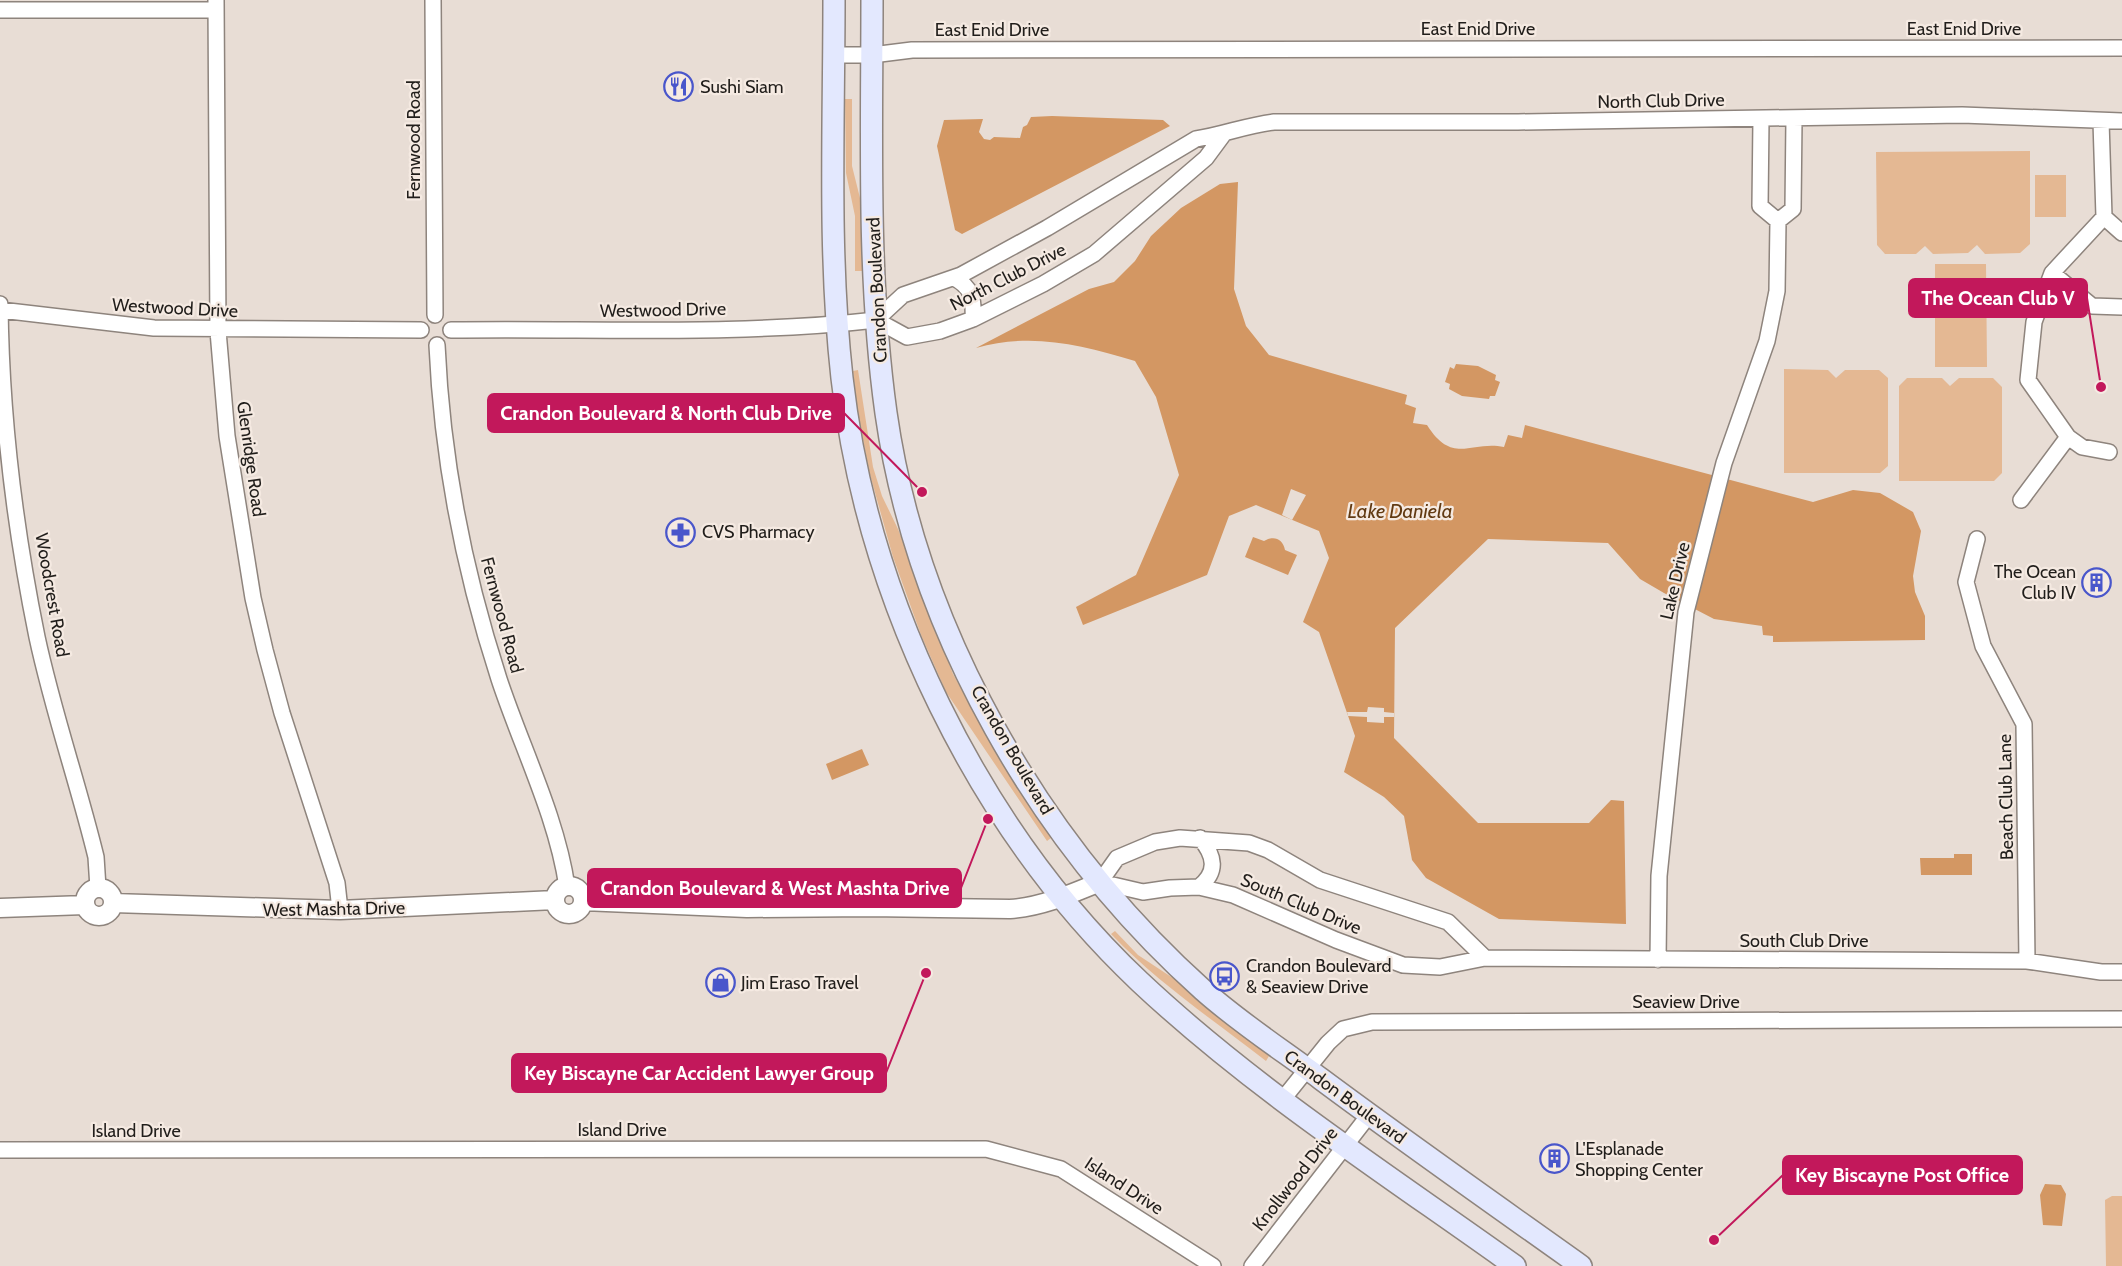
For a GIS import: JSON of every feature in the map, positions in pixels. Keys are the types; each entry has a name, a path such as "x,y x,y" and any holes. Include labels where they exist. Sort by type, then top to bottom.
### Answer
{"main road":[{"name":"Crandon Boulevard","path":"834,0 837,325 846,408 861,485 890,587 951,730 1016,835 1063,897 1140,982 1218,1051 1515,1266"},
{"name":"Crandon Boulevard","path":"872,0 876,320 886,414 895,462 915,536 945,623 990,719 1025,779 1064,836 1100,882 1202,989 1369,1115 1581,1266"}],"street":[{"name":"Fernwood Road","path":"433,0 435,315"},
{"path":"0,21 0,10 216,5"},
{"name":"Glenridge Road","path":"216,5 218,330 227,436 253,598 282,712 337,883 340,910"},
{"name":"East Enid Drive","path":"834,55 872,56 935,50 2122,48"},
{"name":"North Club Drive","path":"1223,135 1206,158 1094,255 973,319 940,331 907,338 876,320 903,295 954,278 1047,228 1196,139 1223,135 1249,125 1274,122 1761,119 1962,115 2101,121"},
{"path":"1761,119 1760,206 1778,221 1793,209 1794,118"},
{"path":"2109,452 2082,447 2068,437 2028,380 2034,322 2052,273 2104,217 2101,121 2122,122"},
{"path":"2104,217 2122,233"},
{"name":"Lake Drive","path":"1658,960 1659,876 1686,612 1724,463 1767,341 1777,291 1778,221"},
{"path":"2052,273 2092,306 2122,307"},
{"path":"954,278 970,290 974,303 973,319"},
{"name":"Woodcrest Road","path":"0,304 12,479 34,616 64,742 96,857 98,888"},
{"name":"Westwood Drive","path":"0,310 93,323 218,330 421,330"},
{"path":"435,315 448,321 451,330 448,339 437,345 425,340 421,330 424,320 435,315"},
{"name":"Westwood Drive","path":"451,330 662,330 837,325 876,320"},
{"name":"Fernwood Road","path":"437,345 442,422 460,536 499,678 563,861 561,893"},
{"path":"2021,500 2068,437"},
{"name":"Beach Club Lane","path":"1977,539 1966,582 1983,646 2024,724 2027,961"},
{"path":"1199,887 1209,879 1214,868 1212,857 1200,838"},
{"name":"South Club Drive","path":"1485,958 1448,922 1320,880 1268,850 1249,843 1200,838 1172,839 1134,849 1117,858 1100,882 1143,892 1199,887 1233,895 1336,940 1403,965 1440,966 1485,958 2027,961 2101,972 2122,972"},
{"path":"583,901 747,908 1010,909 1024,908 1063,897 1100,882"},
{"path":"98,888 111,894 113,903 111,911 101,917 90,913 85,905 86,896 98,888"},
{"path":"579,891 583,901 581,908 571,914 560,911 561,893 579,891"},
{"name":"West Mashta Drive","path":"113,903 340,910 561,893"},
{"path":"0,908 85,905"},
{"name":"Seaview Drive","path":"1283,1099 1343,1029 1372,1022 2122,1019"},
{"name":"Knollwood Drive","path":"1252,1266 1369,1115"},
{"name":"Island Drive","path":"0,1150 986,1149 1061,1169 1213,1266"}],"shaded area":[{"path":"845,99 852,99 852,166 863,210 862,271 855,271 855,216 846,173"},
{"path":"2030,151 2030,244 2020,253 1985,254 1977,245 1968,253 1933,254 1925,246 1916,254 1885,254 1877,245 1876,152"},
{"path":"2035,175 2066,175 2066,217 2035,217"},
{"path":"1935,264 1986,264 1987,367 1935,367"},
{"path":"1784,369 1828,370 1836,378 1845,370 1879,370 1888,378 1888,466 1880,473 1784,473"},
{"path":"858,370 873,467 882,496 898,529 953,674 1007,771 1051,838 1047,841 946,692 921,635 893,557 869,471 857,409 853,371"},
{"path":"1907,378 1942,378 1950,386 1959,378 1993,378 2002,387 2002,473 1994,481 1899,481 1899,386"},
{"path":"1115,931 1138,955 1185,986 1269,1056 1266,1061 1147,969 1111,934"},
{"path":"2112,1196 2122,1196 2122,1266 2106,1266 2105,1200"}],"water":[{"path":"1031,117 1163,120 1170,126 962,234 955,230 937,146 944,120 983,119 979,132 984,139 990,140 994,137 1020,138 1023,127 1027,125"},
{"name":"Lake Daniela","path":"1238,182 1234,289 1246,326 1269,355 1407,395 1405,404 1416,408 1413,423 1427,425 1445,445 1463,449 1504,447 1508,435 1522,438 1525,425 1813,502 1853,490 1880,493 1913,512 1921,531 1913,576 1915,592 1925,616 1925,640 1773,642 1773,636 1763,635 1762,626 1714,619 1640,579 1608,543 1488,539 1395,628 1394,738 1478,823 1589,823 1611,800 1624,801 1626,924 1499,919 1426,878 1412,860 1404,816 1384,797 1344,772 1355,736 1319,632 1303,622 1329,558 1319,531 1256,505 1229,516 1207,575 1083,625 1076,607 1136,575 1179,475 1156,397 1135,361 1115,355 1056,342 1037,341 997,343 976,348 1089,289 1114,282 1135,261 1151,236 1181,208 1220,184"},
{"path":"1456,364 1478,366 1496,375 1495,380 1500,382 1495,396 1490,396 1489,399 1462,396 1449,389 1450,384 1445,382 1450,367 1454,369"},
{"path":"1253,537 1264,541 1271,538 1278,539 1285,550 1297,555 1288,575 1245,557"},
{"path":"862,749 869,765 832,780 826,764"},
{"path":"1954,854 1972,854 1972,875 1921,875 1920,858 1954,858"},
{"path":"2045,1184 2061,1185 2066,1194 2062,1226 2043,1225 2040,1195"}],"pier":[{"path":"1291,489 1306,495 1292,520 1282,515"},
{"path":"1368,707 1384,708 1384,712 1394,713 1394,717 1384,717 1384,723 1367,722 1367,717 1348,716 1347,712 1367,712"}],"place":[{"name":"Sushi Siam","path":"679,87"},
{"name":"The Ocean Club V","path":"2101,387"},
{"name":"Crandon Boulevard & North Club Drive","path":"922,492"},
{"name":"CVS Pharmacy","path":"681,532"},
{"name":"The Ocean Club IV","path":"2097,582"},
{"name":"Crandon Boulevard & West Mashta Drive","path":"988,819"},
{"name":"Key Biscayne Car Accident Lawyer Group","path":"926,973"},
{"name":"Crandon Boulevard & Seaview Drive","path":"1225,976"},
{"name":"Jim Eraso Travel","path":"720,983"},
{"name":"L'Esplanade Shopping Center","path":"1554,1159"},
{"name":"Key Biscayne Post Office","path":"1714,1240"}]}
